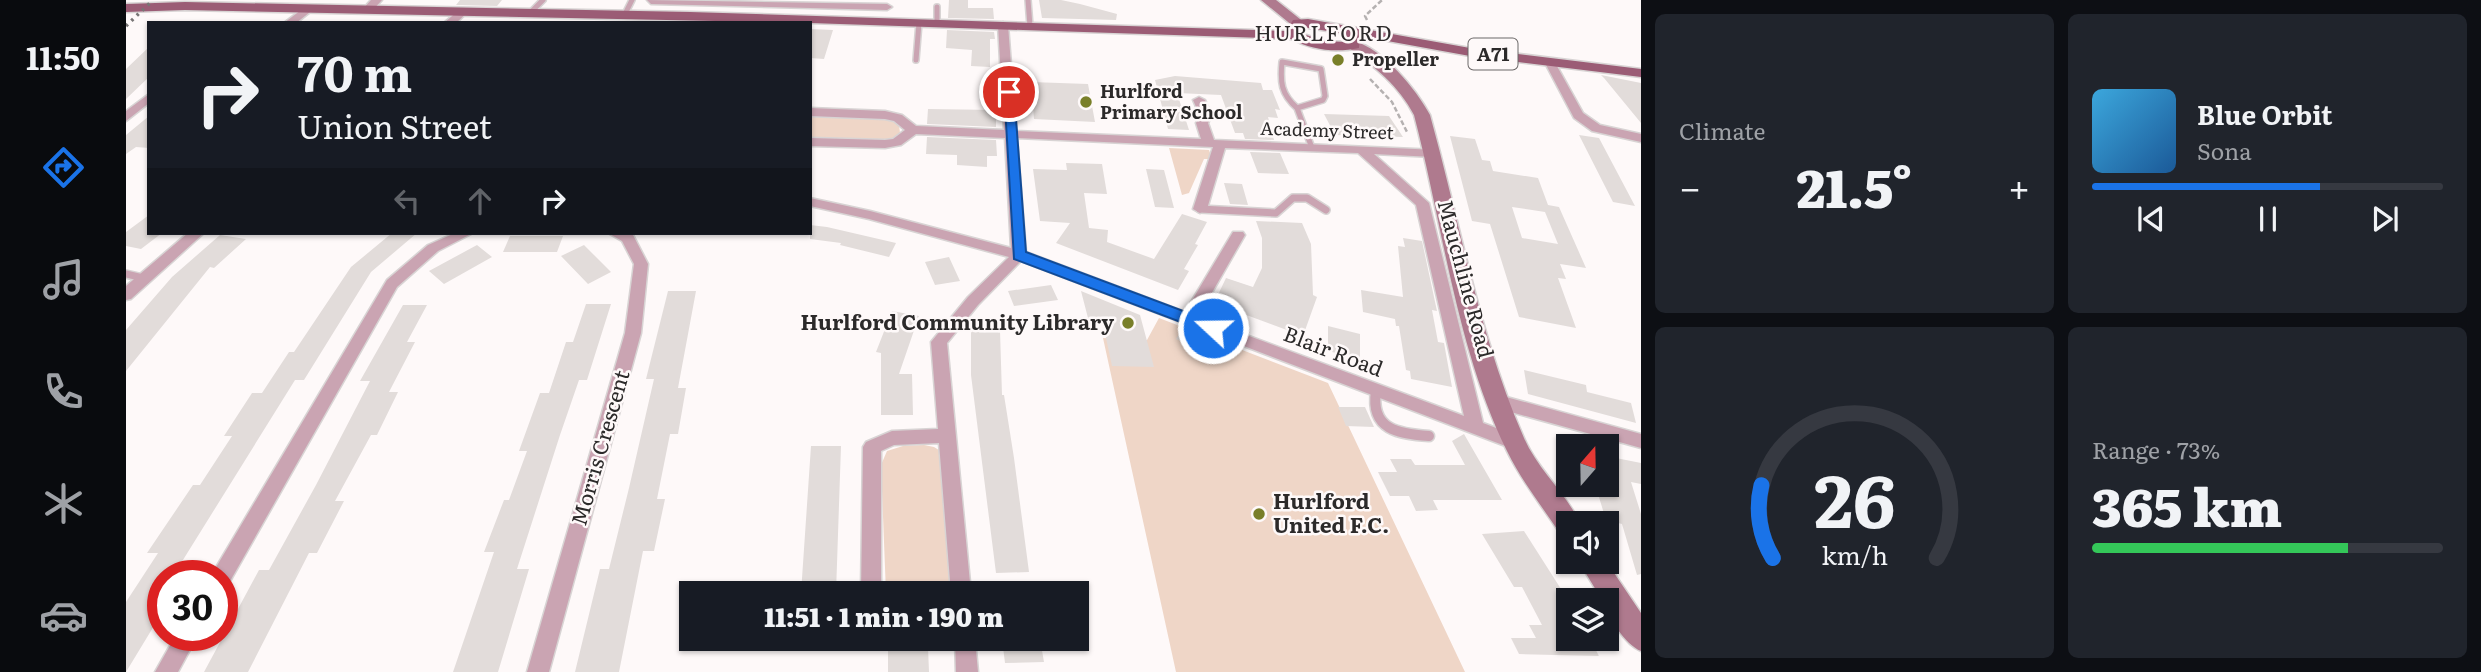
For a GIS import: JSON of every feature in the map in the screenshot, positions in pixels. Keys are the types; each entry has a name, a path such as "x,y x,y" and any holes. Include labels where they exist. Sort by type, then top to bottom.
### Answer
{"main road":[{"path":"1268,0 1296,29"},
{"name":"A71","path":"126,8 185,6 309,9 372,5 463,12 625,14 687,19 887,10 919,23 1296,29 1350,38 1381,37 1641,73"},
{"name":"Mauchline Road","path":"1350,38 1411,93 1422,116 1424,153 1499,402 1514,442 1559,511"},
{"path":"1600,574 1641,637"}],"street":[{"path":"651,1 786,2 887,10"},
{"path":"292,21 309,9"},
{"path":"452,21 463,12"},
{"path":"960,581 939,342 973,301 1019,255 1003,25"},
{"path":"1549,61 1578,115 1596,128 1639,142"},
{"path":"126,117 147,99"},
{"path":"1199,100 1206,116 1202,124 1214,144 1200,209"},
{"path":"812,112 886,115 898,118 913,130 897,142 885,145 812,142"},
{"name":"Academy Street","path":"913,130 1424,153"},
{"path":"1362,150 1422,203 1475,427"},
{"name":"Blair Road","path":"812,202 1019,255 1514,442"},
{"path":"126,295 195,235"},
{"path":"231,560 392,284 433,248 462,235"},
{"name":"Morris Crescent","path":"538,672 633,333 641,264 628,238 620,235"},
{"path":"1189,319 1238,235"},
{"path":"1499,402 1641,441"},
{"path":"871,581 872,447 892,438 947,436"},
{"path":"166,672 178,651"},
{"path":"966,651 967,672"}],"lane":[{"path":"530,13 543,0"},
{"path":"625,14 632,0"},
{"path":"1028,0 1030,26"},
{"path":"937,7 937,23"},
{"path":"916,60 919,23"},
{"path":"1297,108 1323,100 1325,96 1321,69 1282,62 1280,85 1297,108 1312,148"},
{"path":"1200,209 1276,213 1287,201 1307,198 1326,210"},
{"path":"126,274 143,278"},
{"path":"1376,391 1375,405 1384,427 1394,433 1429,436"}],"path":[{"path":"1381,37 1377,28 1365,16 1382,0"},
{"path":"1368,76 1392,102 1424,153"}],"shaded area":[{"path":"812,116 892,120 899,125 900,133 895,139 884,142 812,139"},
{"path":"1169,148 1209,150 1212,159 1204,159 1189,193 1182,195"},
{"name":"Hurlford United F.C.","path":"1159,318 1328,383 1465,672 1176,672 1103,338 1147,340"},
{"path":"924,445 942,452 949,581 886,581 881,465 887,451 903,446"}],"building":[{"path":"460,0 502,0 497,6 456,5"},
{"path":"949,0 968,0 968,8 993,8 994,19 948,18"},
{"path":"1039,0 1061,0 1080,4 1117,14 1116,20 1042,18"},
{"path":"812,29 833,30 824,59 812,58"},
{"path":"947,30 994,32 995,39 990,39 990,67 971,66 972,50 946,48"},
{"path":"147,49 147,79 126,99 126,69"},
{"path":"1601,75 1641,83 1641,123 1604,78"},
{"path":"1175,76 1261,83 1263,90 1272,90 1280,110 1275,109 1278,118 1268,117 1274,140 1245,139 1243,133 1235,133 1221,95 1177,93 1189,130 1168,129 1155,80"},
{"path":"1031,82 1088,84 1095,122 1034,119"},
{"path":"928,109 996,110 996,127 927,124"},
{"path":"1324,114 1389,116 1403,137 1335,135"},
{"path":"147,118 147,148 136,147 126,154 126,135"},
{"path":"1579,135 1599,138 1635,206 1613,202"},
{"path":"1450,136 1475,139 1482,160 1490,161 1493,171 1538,178 1548,205 1559,207 1586,268 1560,264 1566,279 1558,278 1576,328 1519,317 1490,224 1472,221","holes":["1512,207 1545,212 1558,244 1522,238"]},
{"path":"927,137 996,140 997,156 987,156 987,167 957,165 957,155 926,154"},
{"path":"1250,152 1280,153 1289,174 1258,173"},
{"path":"1066,163 1102,164 1107,194 1084,193 1089,228 1108,230 1107,242 1154,259 1182,214 1207,222 1184,269 1189,271 1178,290 1056,243 1070,223 1040,221 1033,169 1067,170"},
{"path":"1146,169 1164,170 1174,208 1155,207"},
{"path":"1224,183 1242,184 1248,205 1230,204"},
{"path":"147,216 147,235 159,235 141,249 126,246 126,232"},
{"path":"1256,221 1302,223 1311,244 1313,295 1317,297 1303,336 1214,303 1226,278 1253,287 1262,268 1262,238"},
{"path":"812,225 896,243 889,257 840,245 841,243 810,239"},
{"path":"220,235 246,239 214,268 210,267 126,371 126,330 172,277"},
{"path":"390,235 415,235 371,272 304,380 295,380 183,560 153,560 158,553 147,553 193,485 200,485 232,436 224,436 252,393 262,393 289,352 294,352 351,267"},
{"path":"510,236 563,236 557,252 503,252"},
{"path":"1403,238 1422,241 1437,311 1432,310 1438,342 1444,343 1452,387 1411,379 1410,371 1406,370 1399,326 1396,326 1395,319 1363,312 1361,290 1403,297 1398,246 1405,247"},
{"path":"477,245 492,257 444,284 429,271"},
{"path":"584,245 611,272 588,284 561,256"},
{"path":"949,257 960,281 935,285 925,262"},
{"path":"1051,285 1058,300 1014,306 1008,291"},
{"path":"668,291 696,291 678,388 686,388 678,434 670,434 657,499 665,499 654,551 643,551 619,672 575,672 600,569 609,569 629,488 654,379 646,379"},
{"path":"1081,291 1140,315 1154,367 1112,366 1103,324 1088,318"},
{"path":"586,304 611,304 587,380 579,380 517,569 529,569 498,672 453,672 494,552 484,552 504,500 509,500 527,451 519,451 540,393 549,393 566,342 573,342"},
{"path":"403,305 427,305 407,342 415,342 389,392 398,392 377,435 371,435 335,501 344,501 317,553 309,553 248,672 204,672 215,651 238,651 238,609 259,570 269,570 316,485 370,381 360,381"},
{"path":"892,311 919,316 899,374 912,374 913,415 881,415 881,353 876,352"},
{"path":"1184,326 1202,333 1195,347 1176,339"},
{"path":"1328,326 1360,334 1360,359 1328,351"},
{"path":"971,330 1000,331 1002,395 1014,458 1029,572 996,573 971,375"},
{"path":"1524,370 1586,385 1587,392 1631,403 1636,423 1528,394"},
{"path":"1338,407 1365,407 1374,427 1346,426"},
{"path":"1464,434 1502,500 1433,500 1438,510 1416,511 1409,496 1390,496 1378,472 1397,472 1390,459 1411,459 1415,465 1465,465 1452,441"},
{"path":"811,446 841,446 836,581 802,581"},
{"path":"1619,459 1641,463 1641,484 1631,482 1641,514 1641,574 1637,575 1622,524 1619,523 1619,511 1603,511 1599,497 1619,497"},
{"path":"1524,531 1560,588 1556,588 1556,651 1596,651 1599,656 1519,654 1511,638 1536,638 1529,625 1542,625 1522,587 1514,587 1482,534"},
{"path":"147,570 147,637 126,672 126,602"},
{"path":"888,651 928,651 929,672 888,672"},
{"path":"1004,651 1042,651 1044,662 1005,663"}],"railway":[{"path":"126,26 153,0"}],"place":[{"name":"Propeller","path":"1338,60"},
{"name":"Hurlford Primary School","path":"1086,102"},
{"name":"Hurlford Community Library","path":"1128,323"},
{"name":"Hurlford United F.C.","path":"1259,514"}],"district":[{"name":"HURLFORD","path":"1324,34"}],"route":[{"path":"1009,92 1019,255 1213,328"}]}
